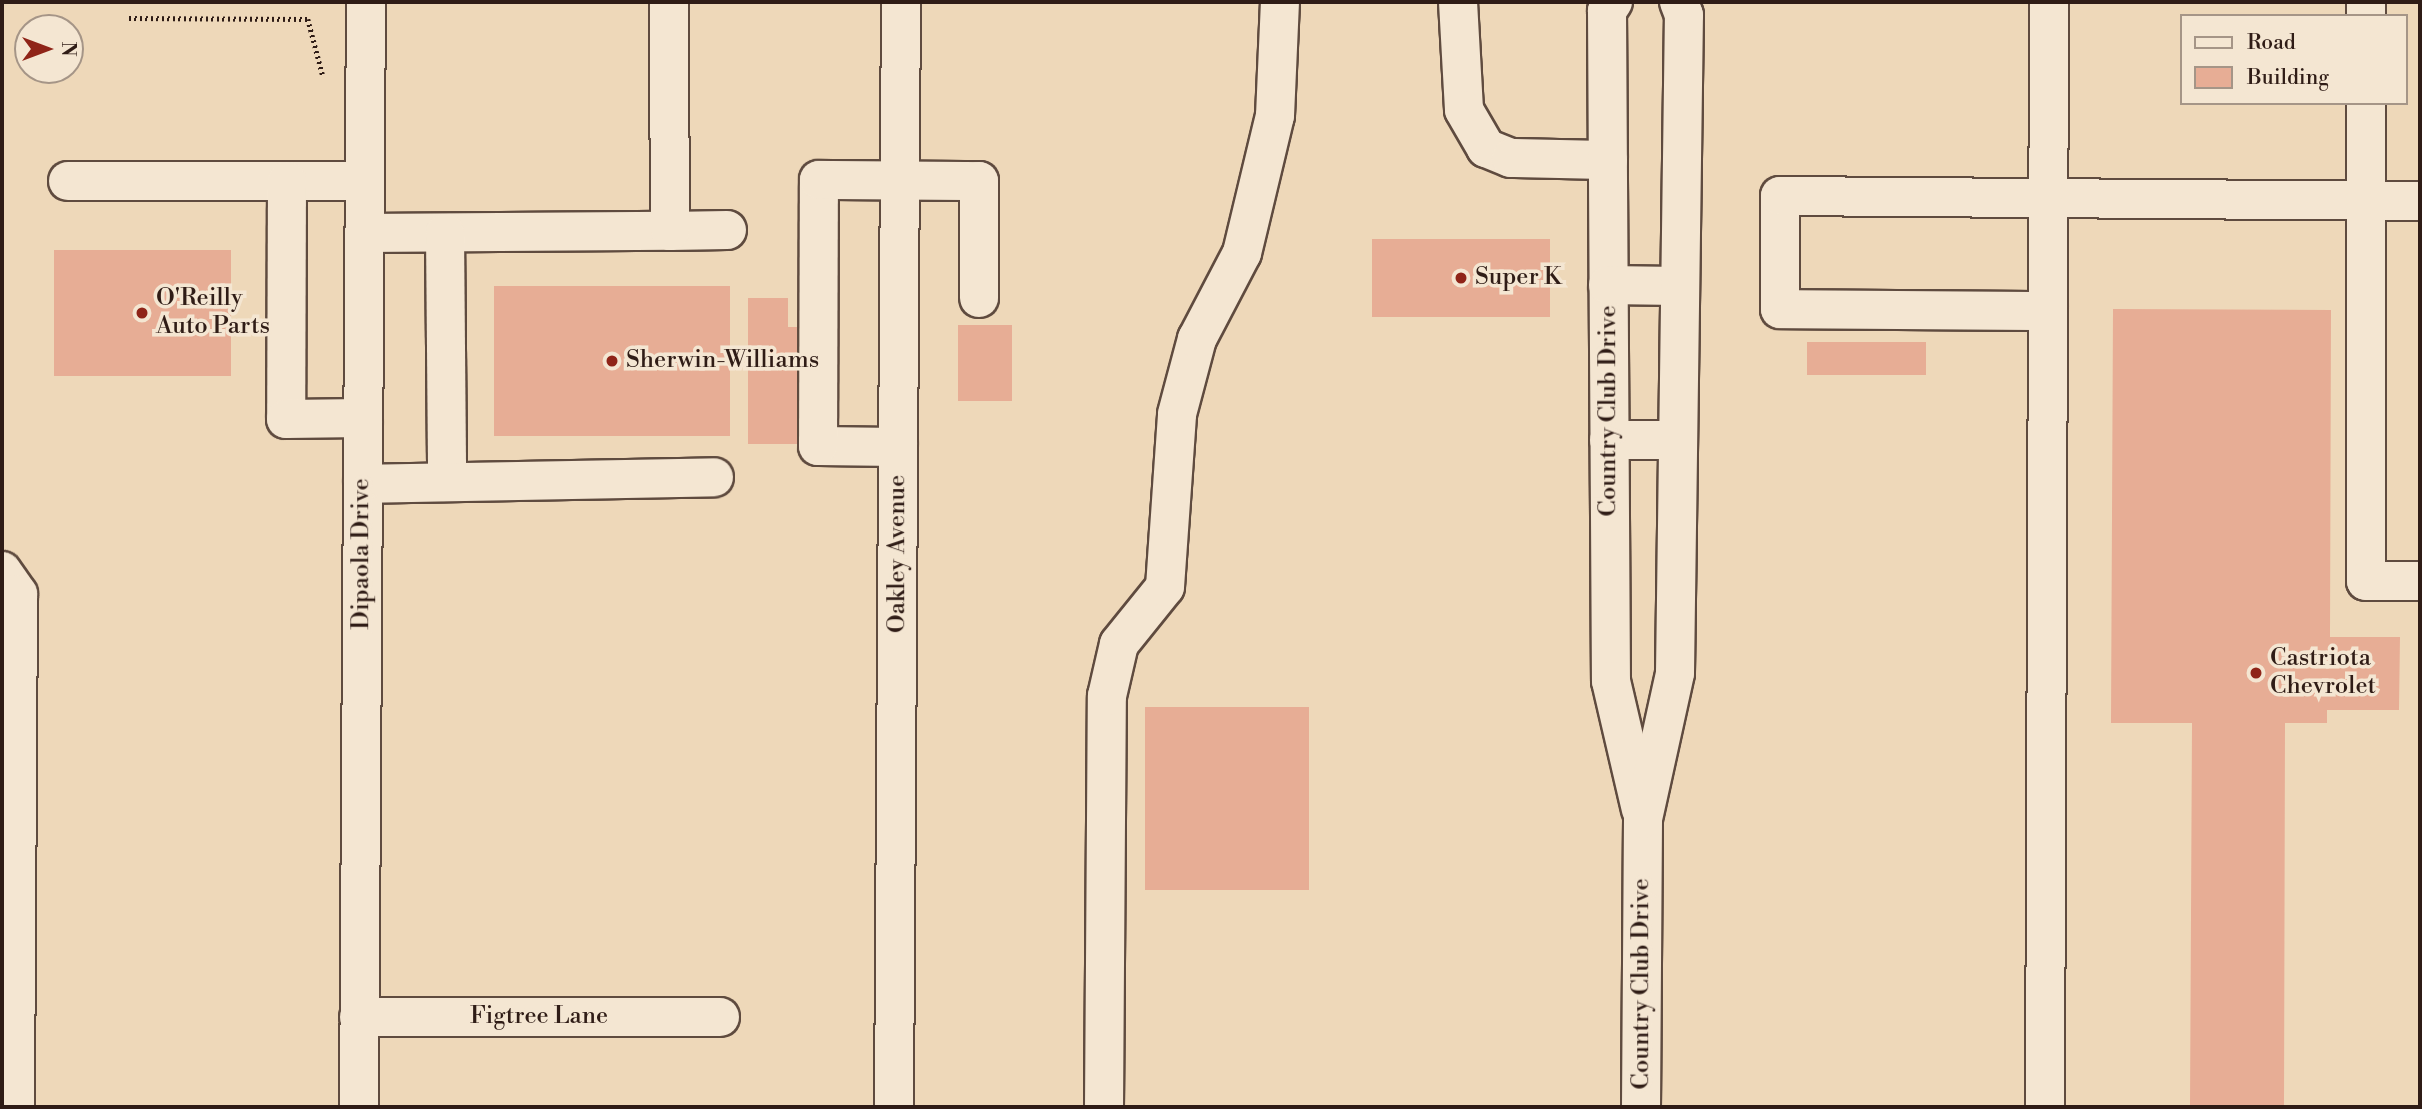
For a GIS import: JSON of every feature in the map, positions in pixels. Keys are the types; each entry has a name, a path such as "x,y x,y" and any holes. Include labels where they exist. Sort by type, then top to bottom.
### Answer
{"street":[{"name":"Dipaola Drive","path":"359,1107 366,2"},
{"path":"668,2 670,231"},
{"name":"Oakley Avenue","path":"894,1107 901,2"},
{"path":"1104,1107 1107,696 1119,644 1165,587 1177,414 1197,339 1242,253 1276,112 1280,2"},
{"path":"1458,2 1464,110 1486,148 1511,158 1608,160"},
{"name":"Country Club Drive","path":"1613,2 1607,11 1611,681 1643,819"},
{"name":"Country Club Drive","path":"1641,1107 1643,819 1675,673 1678,286 1684,15 1679,2"},
{"path":"2045,1107 2049,2"},
{"path":"2366,105 2366,581 2420,581"},
{"path":"898,447 817,446 820,180 979,181 979,298"},
{"path":"68,181 365,181"},
{"path":"287,181 286,419 363,418"},
{"path":"2048,311 1780,309 1780,196 2420,201"},
{"path":"365,233 727,230"},
{"path":"445,233 447,482"},
{"path":"1608,285 1678,286"},
{"path":"1609,440 1677,440"},
{"path":"362,484 714,477"},
{"path":"2,571 19,594 16,1107"},
{"name":"Figtree Lane","path":"359,1017 720,1017"}],"path":[{"path":"130,18 308,19 327,90"}],"building":[{"name":"Super K","path":"1372,239 1550,239 1550,317 1372,317"},
{"name":"O'Reilly Auto Parts","path":"54,250 231,250 231,376 54,376"},
{"name":"Sherwin-Williams","path":"494,286 730,286 730,436 494,436"},
{"path":"748,298 788,298 788,327 808,327 808,444 748,444"},
{"name":"Castriota Chevrolet","path":"2113,309 2331,310 2330,637 2400,637 2399,710 2327,710 2327,723 2285,723 2284,1107 2190,1107 2192,723 2111,723"},
{"path":"958,325 1012,325 1012,401 958,401"},
{"path":"1807,342 1926,342 1926,375 1807,375"},
{"path":"1145,707 1309,707 1309,890 1145,890"}],"place":[{"name":"Super K","path":"1461,278"},
{"name":"O'Reilly Auto Parts","path":"142,313"},
{"name":"Sherwin-Williams","path":"612,361"},
{"name":"Castriota Chevrolet","path":"2256,673"}]}
